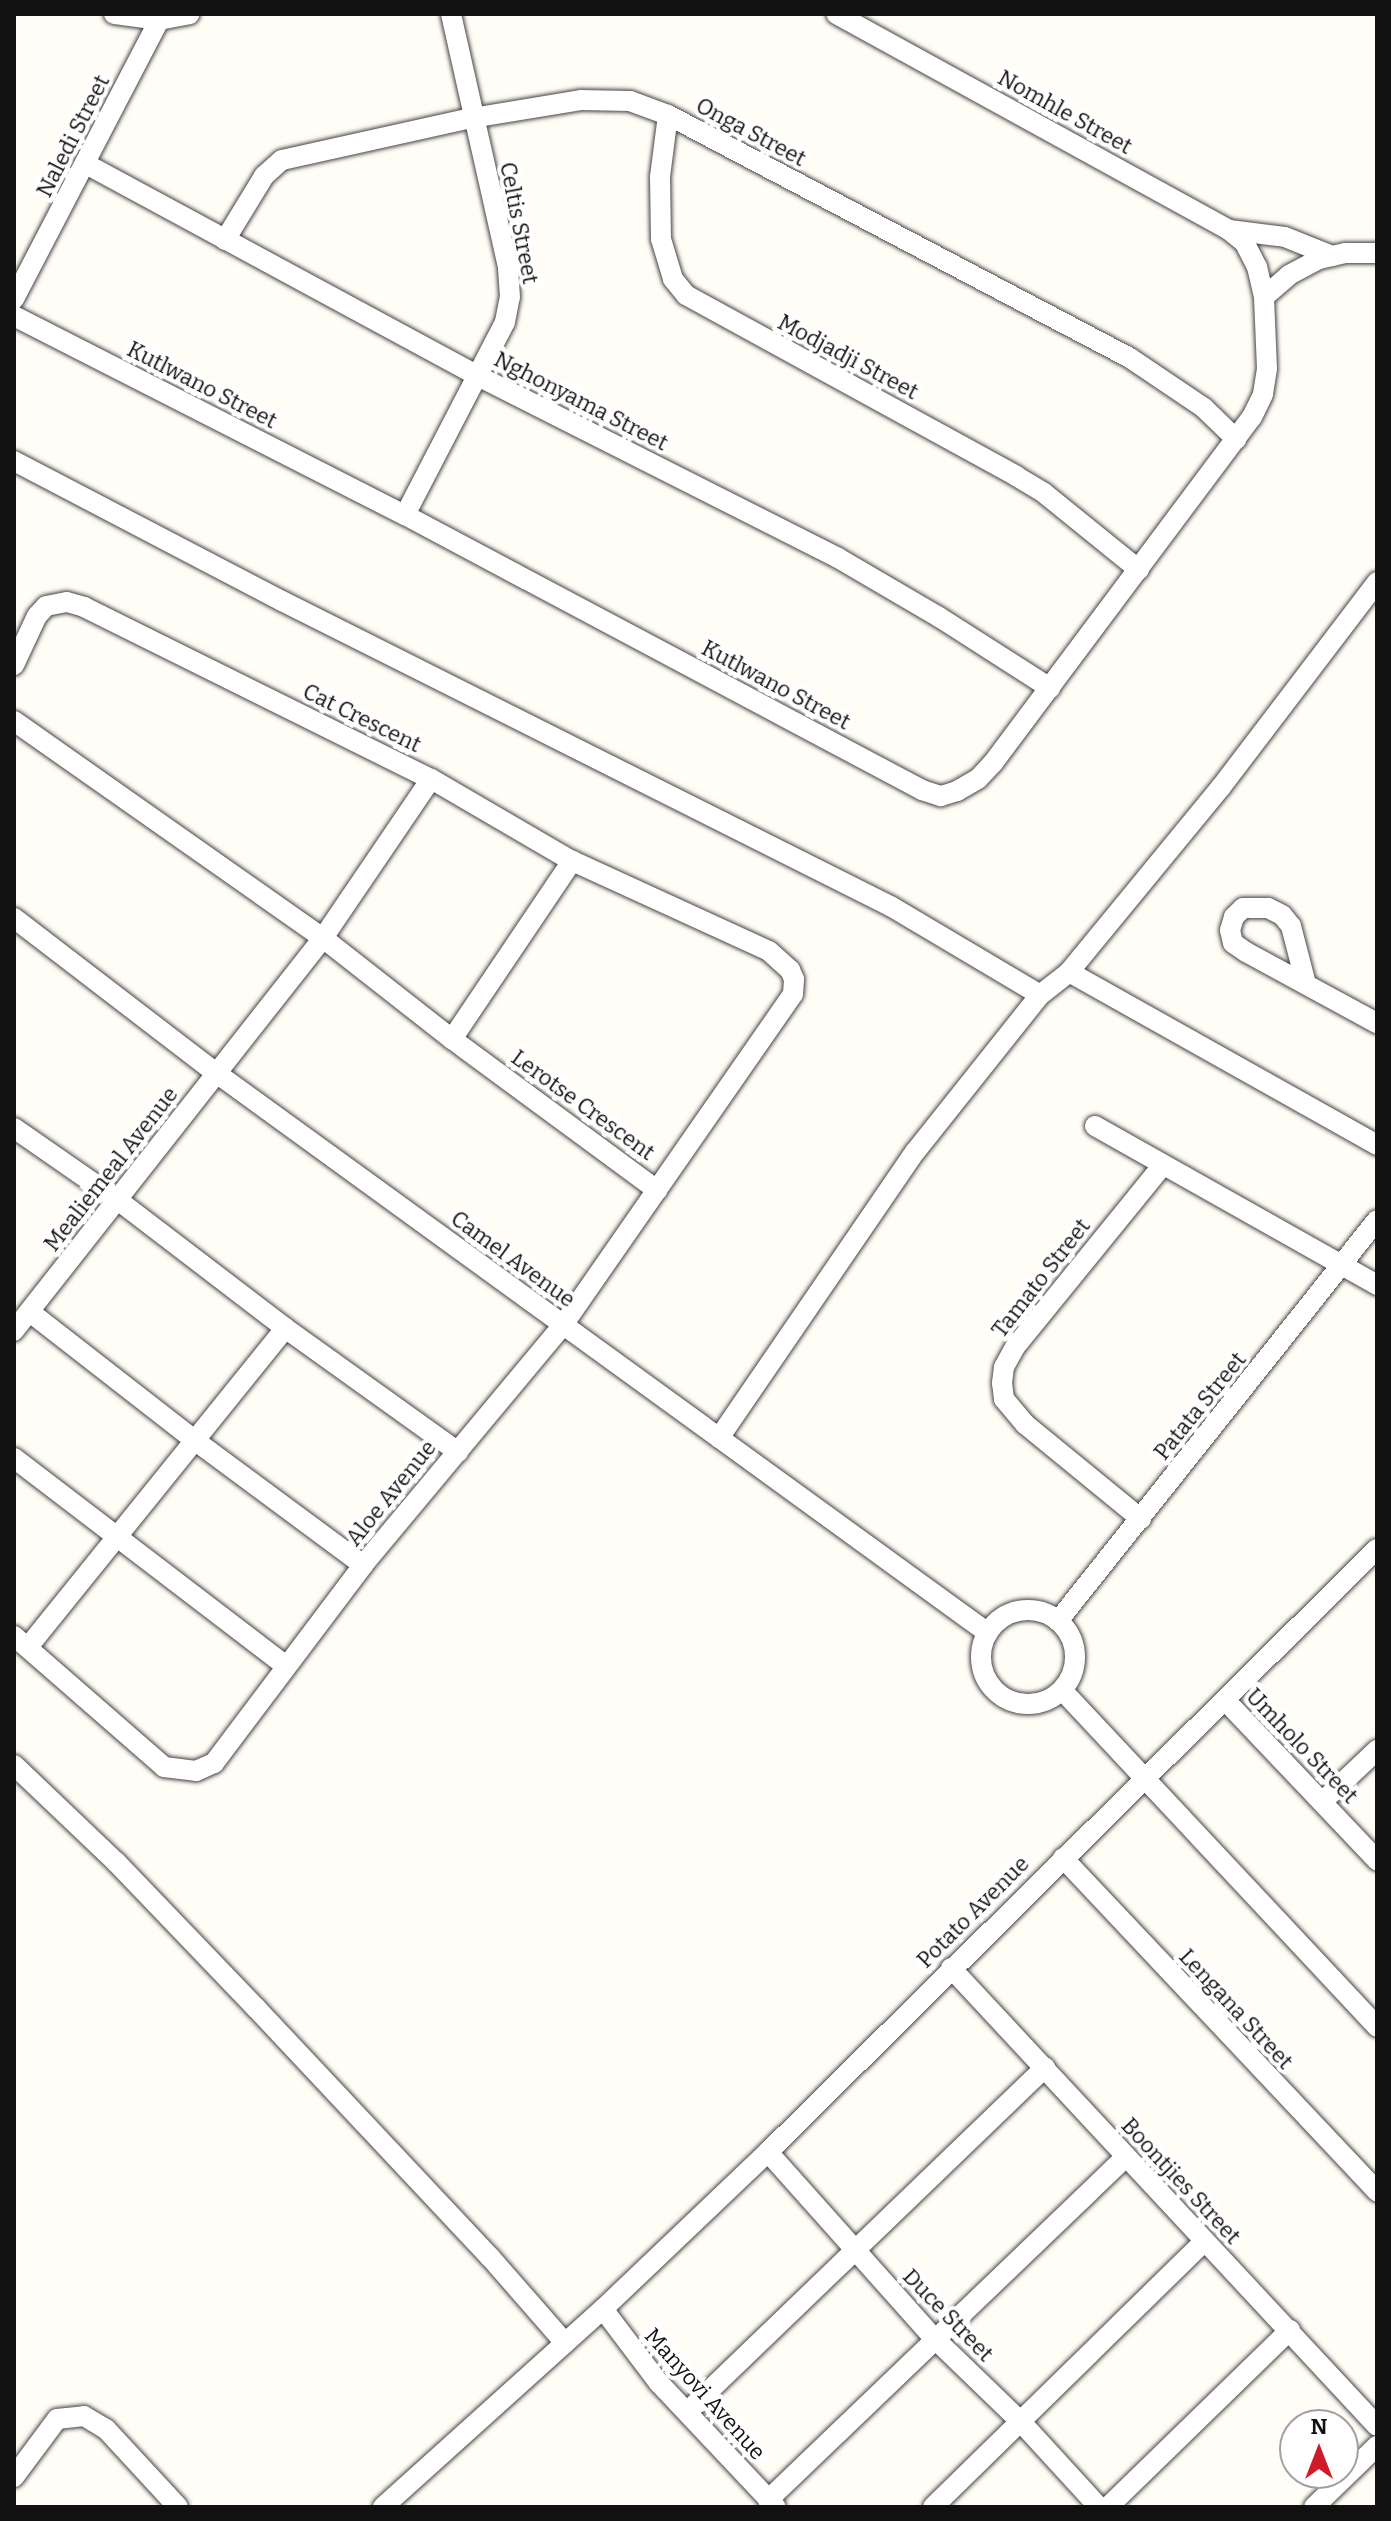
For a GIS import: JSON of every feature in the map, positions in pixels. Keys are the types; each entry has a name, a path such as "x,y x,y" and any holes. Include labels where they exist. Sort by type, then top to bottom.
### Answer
{"street":[{"path":"114,14 159,20 189,14"},
{"name":"Celtis Street","path":"405,515 505,322 510,297 508,267 451,14"},
{"name":"Nomhle Street","path":"836,14 1229,230 1245,243 1257,267"},
{"name":"Naledi Street","path":"14,299 159,20"},
{"name":"Onga Street","path":"225,240 264,176 282,160 472,118 604,99 630,101 668,115 1130,358 1204,408 1236,439"},
{"name":"Modjadji Street","path":"668,115 660,177 661,239 673,279 686,295 1016,476 1044,493 1139,570"},
{"name":"Nghonyama Street","path":"86,164 478,376 838,558 903,594 1050,688"},
{"path":"1229,230 1285,237 1332,256"},
{"path":"1264,297 1303,266 1332,256 1377,253"},
{"name":"Kutlwano Street","path":"14,316 405,515 922,790 941,796 978,779 1236,439 1263,394 1268,349 1264,297 1257,267"},
{"path":"14,461 282,601 892,907 1040,995"},
{"path":"719,1438 915,1152 1040,995 1069,972 1221,787 1377,582"},
{"name":"Cat Crescent","path":"14,665 37,616 46,606 67,602 84,607 431,779 323,938 215,1072"},
{"name":"Lerotse Crescent","path":"14,721 323,938 452,1039 657,1190 786,1006 793,994 794,979 782,962 758,945 572,861 431,779"},
{"path":"452,1039 572,861"},
{"name":"Camel Avenue","path":"14,918 215,1072 988,1633"},
{"path":"1069,972 1377,1145"},
{"path":"1306,984 1377,1023"},
{"name":"Mealiemeal Avenue","path":"14,1331 119,1201 215,1072"},
{"path":"1095,1126 1377,1285"},
{"name":"Aloe Avenue","path":"14,1128 119,1201 285,1328 458,1452 363,1565 214,1763 205,1769 183,1772 164,1767 21,1641"},
{"name":"Tamato Street","path":"1141,1519 1025,1424 1004,1399 1002,1383 1004,1367 1015,1347 1162,1166"},
{"path":"458,1452 563,1325 657,1190"},
{"name":"Patata Street","path":"1058,1621 1377,1220"},
{"path":"30,1312 193,1439 363,1565"},
{"path":"21,1641 118,1535 285,1328"},
{"path":"14,1458 286,1666"},
{"name":"Potato Avenue","path":"383,2507 603,2309 768,2152 1143,1779 1374,1559"},
{"path":"1015,1612 1045,1613 1058,1621 1069,1632 1075,1662 1062,1690 1034,1704 1004,1697 984,1673 981,1658 988,1633 1001,1618 1015,1612"},
{"path":"1062,1690 1377,2027"},
{"name":"Umholo Street","path":"1225,1700 1377,1860"},
{"path":"1322,1802 1377,1750"},
{"path":"14,1765 97,1843 256,2008 490,2257 565,2343"},
{"name":"Lengana Street","path":"1063,1858 1377,2191"},
{"name":"Boontjies Street","path":"951,1968 1377,2426"},
{"path":"687,2412 1045,2067"},
{"name":"Duce Street","path":"768,2152 934,2338 1021,2422 1099,2507"},
{"path":"772,2504 934,2338 1125,2158"},
{"path":"933,2507 1205,2241"},
{"name":"Manyovi Avenue","path":"603,2309 632,2350 772,2504"},
{"path":"1108,2507 1290,2330"},
{"path":"14,2477 57,2419 84,2416 106,2429 178,2507"},
{"path":"1314,2507 1377,2446"}]}
